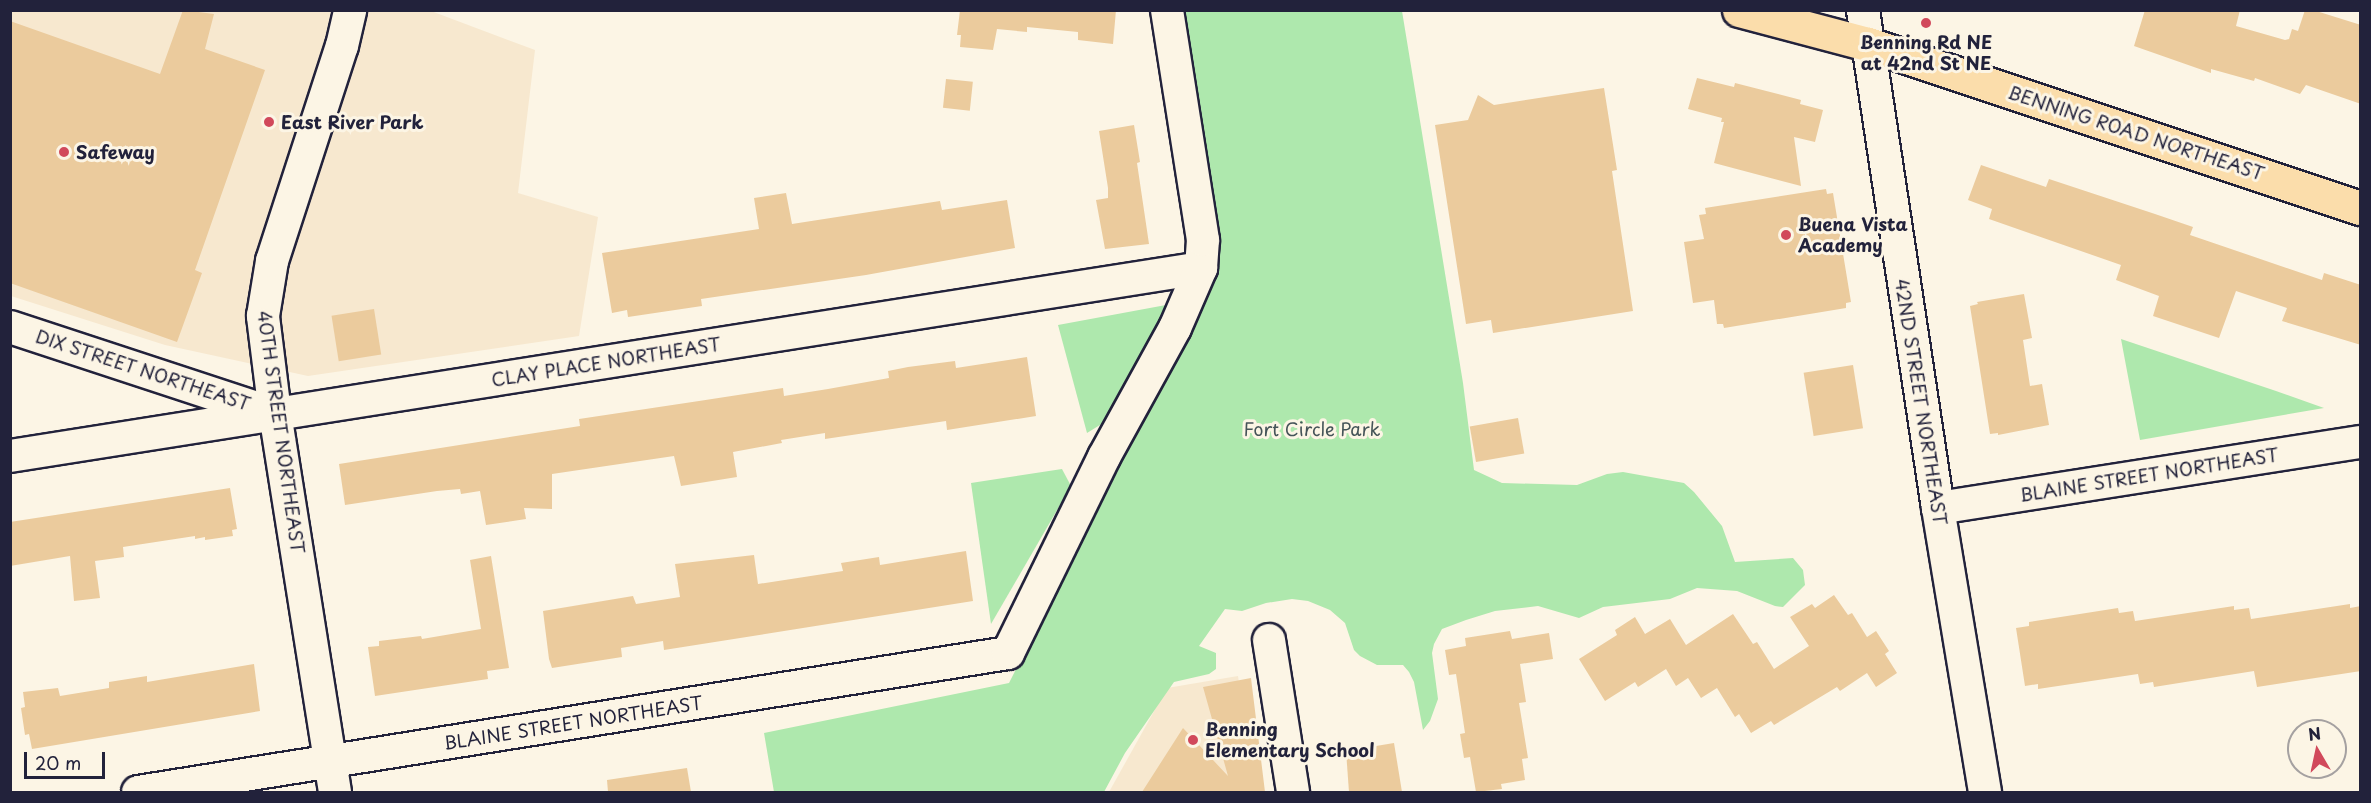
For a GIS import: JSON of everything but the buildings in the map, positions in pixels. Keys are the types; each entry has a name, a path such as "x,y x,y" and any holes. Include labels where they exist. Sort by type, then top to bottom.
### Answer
{"main road":[{"name":"BENNING ROAD NORTHEAST","path":"1739,10 1868,44 2361,208"}],"street":[{"name":"40TH STREET NORTHEAST","path":"335,792 275,413 263,316 267,279 342,46 350,10"},
{"path":"1167,10 1203,240 1201,268"},
{"name":"42ND STREET NORTHEAST","path":"1863,10 1938,508 1985,792"},
{"name":"CLAY PLACE NORTHEAST","path":"10,456 1201,268"},
{"name":"BLAINE STREET NORTHEAST","path":"138,792 1008,653 1104,457 1175,328 1201,268"},
{"name":"DIX STREET NORTHEAST","path":"10,327 275,413"},
{"name":"BLAINE STREET NORTHEAST","path":"1938,508 2361,442"},
{"path":"1269,640 1293,792"}],"shaded area":[{"name":"East River Park","path":"11,11 431,11 535,50 518,193 598,217 579,336 308,376 165,345 11,296"},
{"name":"Benning Elementary School","path":"1238,676 1255,792 1109,792 1167,688"}],"green space":[{"name":"Fort Circle Park","path":"1178,11 1402,11 1463,383 1474,470 1502,483 1577,485 1607,474 1623,472 1684,483 1722,526 1735,562 1793,558 1803,570 1805,585 1783,607 1737,591 1697,588 1670,599 1603,607 1579,618 1538,606 1495,611 1442,629 1432,653 1438,699 1430,721 1423,730 1414,682 1409,672 1403,665 1377,665 1360,656 1354,650 1345,623 1330,610 1308,601 1292,599 1266,603 1242,611 1225,609 1199,646 1216,653 1216,669 1209,674 1174,682 1125,753 1104,792 774,792 764,733 1009,683 1192,323"},
{"path":"1166,305 1108,420 1087,433 1058,325"},
{"path":"2121,339 2276,391 2324,408 2140,440"},
{"path":"1062,469 1071,486 991,624 971,483"}],"place":[{"name":"Benning Rd NE at 42nd St NE","path":"1926,23"},
{"name":"East River Park","path":"269,122"},
{"name":"Safeway","path":"64,152"},
{"name":"Buena Vista Academy","path":"1786,235"},
{"name":"Benning Elementary School","path":"1193,740"}]}
